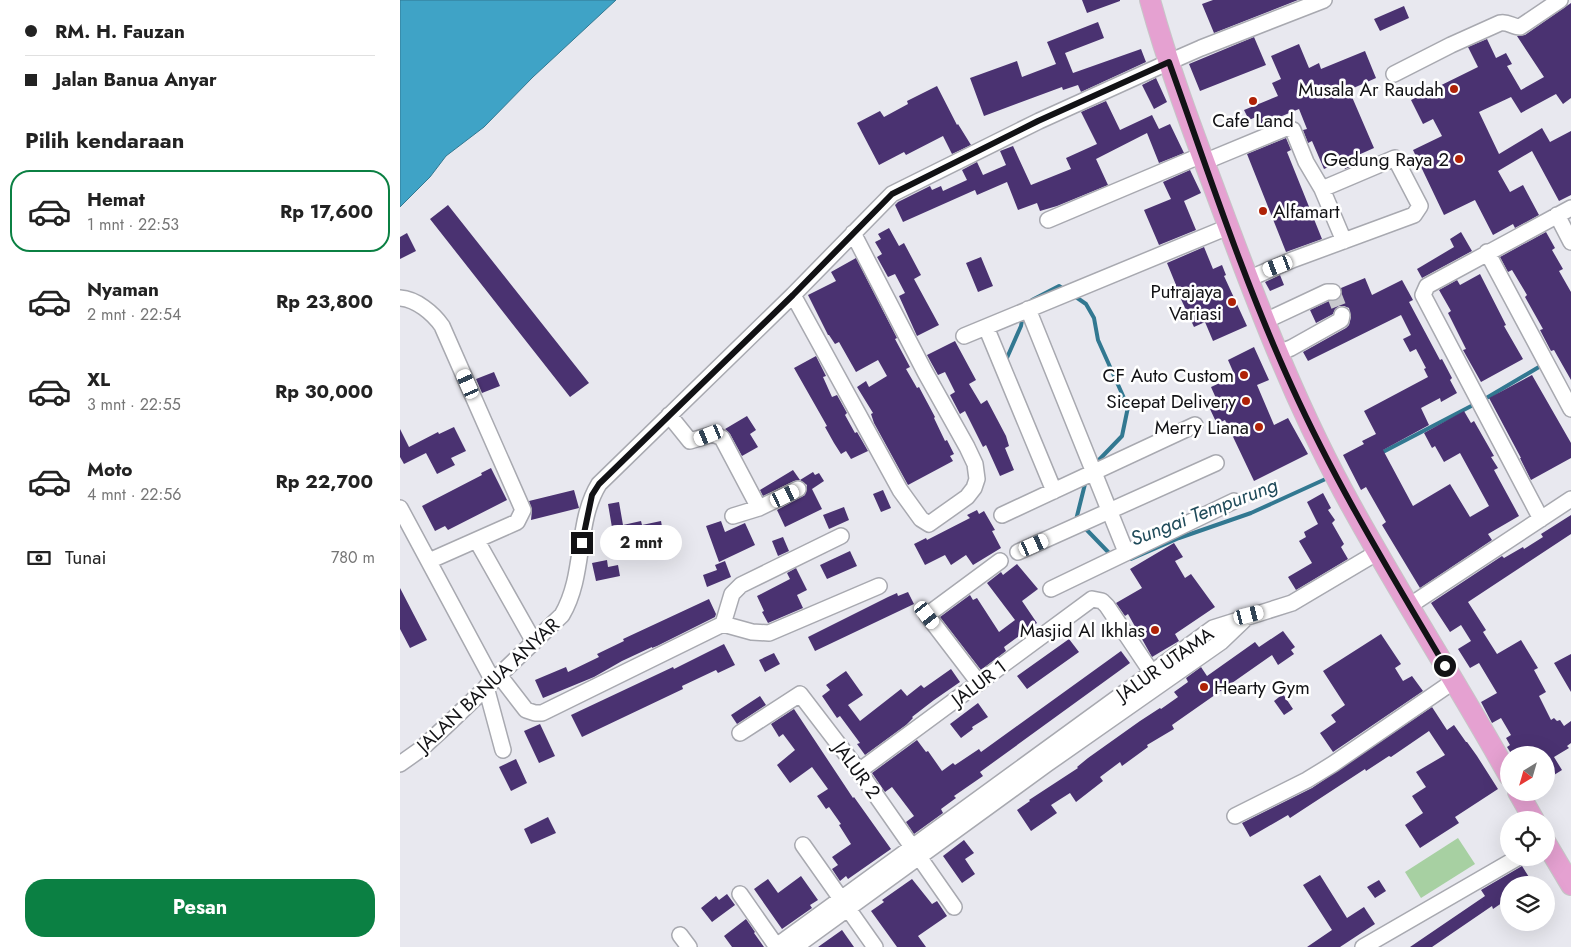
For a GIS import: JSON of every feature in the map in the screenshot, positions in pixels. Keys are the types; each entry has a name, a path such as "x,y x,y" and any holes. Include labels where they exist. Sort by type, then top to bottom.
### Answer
{"main road":[{"path":"1150,0 1169,62 1228,227 1292,386 1342,489 1500,760"},
{"path":"1555,858 1571,885"}],"street":[{"name":"JALAN BANUA ANYAR","path":"400,764 421,749 562,615 574,592 588,511 595,489 612,470 793,295 882,204 902,188 1038,121 1200,48 1324,0"},
{"path":"1394,74 1500,23 1507,22 1517,27 1520,26 1560,0"},
{"path":"1048,220 1203,158 1286,128 1293,130 1306,162 1322,189 1344,241"},
{"path":"1248,279 1292,260 1414,215 1420,206 1395,158 1322,189"},
{"path":"1541,519 1423,294 1427,286 1571,208"},
{"path":"1557,215 1571,242"},
{"path":"964,336 1228,227"},
{"path":"793,295 900,490 921,518 930,524 967,497 974,488 977,480 972,457 925,372 853,233"},
{"path":"1487,252 1571,409"},
{"path":"1265,321 1327,292 1333,292"},
{"path":"400,298 414,302 434,317 442,326 522,507 521,518 517,522 429,561"},
{"path":"1028,309 1108,512 1126,552"},
{"path":"1278,353 1291,348 1340,320 1342,315"},
{"path":"986,327 1054,491"},
{"path":"669,415 690,441 713,434 722,438 759,508"},
{"path":"1002,515 1195,425"},
{"path":"1018,552 1216,463"},
{"path":"733,516 759,508 798,489"},
{"path":"1410,606 1571,499"},
{"path":"1050,589 1234,501"},
{"path":"400,508 493,681 503,750"},
{"path":"723,624 732,594 741,585 841,536"},
{"path":"477,540 534,642"},
{"name":"JALUR UTAMA","path":"776,947 844,904 1156,679 1213,628 1292,602 1378,552"},
{"path":"980,683 927,615 1000,561"},
{"path":"493,681 526,710 535,714 542,713 723,624 752,632 769,633 879,586"},
{"name":"JALUR 1","path":"859,771 1092,599 1102,601 1107,606 1156,679"},
{"path":"1235,816 1307,780 1333,764 1454,681"},
{"name":"JALUR 2","path":"740,733 800,694 859,771 954,907"},
{"path":"803,845 875,947"},
{"path":"1363,947 1504,866"},
{"path":"740,894 776,947"},
{"name":"JALUR UTAMA","path":"795,947 844,904"}],"green space":[{"path":"1458,838 1475,864 1421,898 1405,872"}],"water":[{"path":"400,0 616,0 533,77 484,127 446,156 430,177 400,207"}],"building":[{"path":"1082,0 1120,0 1120,1 1087,13"},
{"path":"1213,0 1298,0 1214,33 1202,4"},
{"path":"1571,3 1571,98 1563,104 1556,94 1521,113 1511,97 1479,112 1499,154 1542,128 1550,142 1571,131 1571,195 1559,201 1532,151 1498,171 1510,192 1523,185 1539,215 1515,228 1513,224 1493,235 1475,200 1444,215 1413,150 1442,136 1433,119 1423,124 1411,100 1478,67 1468,47 1487,39 1496,58 1506,53 1512,64 1507,66 1521,90 1544,77 1517,36 1525,35"},
{"path":"1404,6 1409,18 1380,31 1374,19"},
{"path":"1098,22 1104,38 1065,53 1073,73 1141,49 1146,62 1081,92 1078,85 1063,90 1062,87 984,116 970,78 1017,61 1022,77 1056,64 1047,42"},
{"path":"1254,37 1266,65 1200,91 1189,64"},
{"path":"1299,44 1309,68 1319,63 1321,69 1365,51 1376,78 1349,90 1374,148 1356,156 1359,163 1345,169 1342,161 1324,169 1312,141 1308,143 1303,130 1307,129 1299,109 1260,125 1256,117 1249,120 1244,110 1278,96 1272,83 1281,79 1271,56"},
{"path":"1156,78 1167,102 1154,109 1142,85"},
{"path":"937,86 957,125 971,145 952,154 943,136 906,155 904,152 879,165 857,123 880,111 884,117 908,104 907,101"},
{"path":"1106,101 1120,130 1152,115 1159,129 1170,124 1184,153 1159,163 1147,133 1096,159 1108,185 1057,206 1040,211 1037,203 1018,210 1007,182 977,195 975,190 903,222 895,205 898,202 930,186 932,190 941,186 943,191 967,180 962,170 977,162 983,175 1006,165 1000,151 1013,146 1031,185 1071,169 1066,158 1097,144 1081,112"},
{"path":"1286,138 1291,150 1287,152 1322,239 1286,252 1247,154"},
{"path":"1190,170 1201,193 1184,201 1196,230 1159,245 1144,210 1171,199 1163,182"},
{"path":"448,205 589,383 570,397 430,219"},
{"path":"889,228 899,246 904,243 921,275 914,279 939,325 917,336 899,296 905,293 895,274 888,277 877,257 882,254 875,242 881,239 878,234"},
{"path":"1461,232 1472,251 1422,278 1417,269 1454,247 1450,239"},
{"path":"1546,232 1555,248 1552,250 1563,269 1559,271 1571,292 1571,380 1554,350 1551,351 1540,330 1543,329 1525,297 1527,295 1512,270 1508,272 1500,257"},
{"path":"407,233 416,251 400,259 400,237"},
{"path":"1204,247 1213,269 1222,265 1226,275 1224,276 1247,326 1213,341 1205,322 1194,327 1174,286 1176,285 1167,263"},
{"path":"981,257 993,286 978,292 966,263"},
{"path":"856,258 897,338 895,339 910,367 906,369 917,388 919,387 945,441 947,440 954,454 950,456 953,461 908,485 874,423 871,414 873,413 857,387 866,381 869,387 887,376 878,360 856,372 839,342 835,344 828,335 808,295 836,281 831,272"},
{"path":"1480,274 1506,325 1504,326 1523,359 1481,382 1463,350 1466,349 1448,313 1451,311 1439,290 1457,280 1460,285"},
{"path":"1280,275 1284,285 1270,291 1265,282"},
{"path":"1365,278 1372,295 1402,280 1413,300 1409,302 1440,360 1442,359 1457,393 1441,402 1440,398 1421,408 1429,425 1383,450 1413,506 1450,484 1470,517 1489,506 1460,453 1444,462 1435,446 1432,448 1424,433 1464,411 1471,423 1474,421 1494,456 1491,457 1498,468 1494,470 1519,516 1488,534 1492,540 1420,588 1382,525 1386,522 1366,487 1361,490 1343,455 1364,444 1362,441 1376,434 1364,411 1428,377 1424,369 1426,368 1416,349 1410,352 1403,339 1411,335 1401,315 1308,361 1303,352 1346,328 1351,317 1349,308 1339,306 1333,314 1316,323 1310,310 1329,301 1338,300 1341,296 1341,288"},
{"path":"955,341 976,380 969,384 981,404 987,400 1006,436 1009,446 1005,448 1014,470 1000,476 986,445 983,447 965,411 960,414 950,395 955,392 945,372 938,375 927,355"},
{"path":"1254,347 1269,380 1257,385 1274,425 1288,418 1308,454 1254,481 1225,420 1217,424 1210,409 1219,405 1211,387 1235,376 1228,360"},
{"path":"816,356 826,376 823,377 832,397 837,395 847,413 845,415 868,451 851,459 846,451 841,454 834,443 825,427 827,426 794,368"},
{"path":"494,372 500,386 482,393 476,379"},
{"path":"1532,375 1571,443 1571,458 1531,480 1489,398"},
{"path":"747,416 756,430 750,434 758,447 742,456 730,434 725,429"},
{"path":"454,427 466,451 451,458 455,465 437,474 426,453 404,464 400,457 400,429 409,447 438,432 439,434"},
{"path":"491,468 507,500 448,530 445,526 435,531 422,506 482,475 481,473"},
{"path":"793,470 800,480 763,496 760,490"},
{"path":"813,472 815,475 819,473 824,481 812,489 822,509 785,527 777,510 805,495 807,485 800,480"},
{"path":"574,490 579,508 531,520 532,510 529,501"},
{"path":"883,490 891,508 881,512 873,494"},
{"path":"1323,493 1331,508 1328,510 1335,520 1332,523 1344,544 1341,547 1348,559 1296,590 1288,577 1312,563 1299,541 1306,537 1304,532 1318,524 1307,502"},
{"path":"619,502 623,525 641,521 642,525 661,521 664,538 636,544 635,541 615,545 608,504"},
{"path":"844,507 849,520 829,529 823,515"},
{"path":"977,510 979,514 984,511 995,530 992,531 1001,548 973,565 966,555 951,565 945,555 925,565 914,544 926,538 927,540 970,518 967,515"},
{"path":"1571,515 1571,534 1468,602 1486,630 1483,632 1497,654 1521,640 1538,668 1534,670 1546,692 1539,696 1551,720 1554,718 1557,721 1560,720 1564,726 1571,721 1571,743 1567,746 1569,748 1555,756 1555,746 1508,746 1510,745 1506,738 1511,735 1501,718 1492,723 1481,702 1497,693 1479,663 1470,668 1458,649 1471,641 1461,625 1450,632 1431,603 1502,556 1504,558 1523,547 1524,549 1543,537 1541,534"},
{"path":"721,521 725,532 745,523 755,545 719,562 706,526"},
{"path":"783,537 789,551 778,556 772,541"},
{"path":"1174,543 1183,557 1175,561 1185,578 1191,574 1215,607 1175,634 1179,641 1152,657 1128,614 1125,616 1116,603 1142,588 1130,569"},
{"path":"850,551 857,566 827,579 820,565"},
{"path":"607,560 608,567 618,565 620,576 596,581 592,563"},
{"path":"725,561 731,577 707,587 703,575 717,570 715,565"},
{"path":"1017,564 1038,589 1022,601 1037,623 1004,647 1006,651 981,670 940,617 970,595 973,600 977,598 999,632 1015,620 987,583 1001,572 1003,575"},
{"path":"796,568 807,590 797,595 803,608 768,623 757,596 790,579 787,573"},
{"path":"400,588 427,640 410,648 400,629"},
{"path":"908,592 914,604 815,651 808,637 888,597 897,593 898,596"},
{"path":"709,599 716,614 715,617 622,661 594,677 543,698 535,680 566,667 568,672 599,657 597,654 624,641 623,639"},
{"path":"1283,631 1295,647 1291,650 1294,654 1278,665 1272,655 1172,725 1174,729 1147,745 1148,747 1122,766 1120,762 1100,777 1103,781 1076,802 1070,793 1051,805 1057,813 1031,831 1017,810 1029,800 1078,768 1088,758 1140,721 1178,697 1174,692 1188,682 1186,678 1201,667 1207,676 1255,642 1259,647"},
{"path":"1381,634 1401,664 1395,668 1403,681 1412,676 1423,691 1333,752 1320,733 1336,722 1331,715 1345,705 1323,671"},
{"path":"1069,639 1079,652 1027,689 1017,676"},
{"path":"724,644 735,665 718,673 716,670 682,686 683,689 582,737 571,715 673,667 674,669"},
{"path":"1121,651 1130,663 980,772 983,776 954,796 956,798 941,809 943,813 914,834 906,822 914,816 892,787 885,792 872,773 917,740 926,752 928,751 942,771 953,763 955,765 979,749 981,752"},
{"path":"774,653 780,664 765,672 759,660"},
{"path":"1571,654 1571,692 1554,663"},
{"path":"951,669 960,682 934,700 912,717 906,725 865,755 857,744 860,743 840,716 837,718 822,696 830,690 826,685 846,671 863,695 848,705 860,721 901,689 907,696 921,685 924,688"},
{"path":"1283,694 1293,709 1284,715 1274,701"},
{"path":"760,696 766,705 737,724 731,715"},
{"path":"978,703 988,717 972,727 973,729 961,738 950,724"},
{"path":"1432,707 1447,730 1454,725 1498,789 1455,817 1459,823 1420,848 1405,825 1423,813 1412,796 1426,787 1416,772 1445,755 1429,731 1391,757 1389,756 1366,771 1365,769 1290,818 1288,815 1250,837 1242,823 1312,788"},
{"path":"794,709 853,798 891,849 848,879 846,876 840,881 832,869 838,865 832,857 851,844 839,825 841,824 829,807 826,809 817,796 828,789 812,767 790,783 777,765 795,750 783,734 779,737 771,724"},
{"path":"540,724 555,756 539,763 524,731"},
{"path":"516,759 527,783 511,791 499,767"},
{"path":"1555,759 1562,770 1555,774"},
{"path":"548,817 556,833 531,844 524,829"},
{"path":"964,840 974,853 965,859 975,874 962,883 943,856"},
{"path":"1522,866 1528,876 1505,876"},
{"path":"1320,875 1347,918 1364,907 1375,924 1340,947 1307,947 1332,930 1303,885"},
{"path":"801,876 818,900 810,905 812,908 782,929 754,889 768,879 778,893"},
{"path":"912,879 932,904 937,901 947,916 918,936 926,947 897,947 871,911 884,902 882,900"},
{"path":"1500,879 1500,904 1493,909 1492,906 1432,947 1410,947 1485,896 1481,890"},
{"path":"1379,880 1386,891 1375,898 1367,887"},
{"path":"727,894 735,905 712,922 701,908 716,896 719,900"},
{"path":"746,919 764,947 732,947 724,936"},
{"path":"842,930 854,947 818,947"}],"waterway":[{"name":"Sungai Tempurung","path":"1032,300 1059,286 1065,290"},
{"name":"Sungai Tempurung","path":"1073,295 1086,304 1094,318 1098,340 1128,407 1122,436 1095,464"},
{"name":"Sungai Tempurung","path":"1006,360 1021,326 1023,315"},
{"name":"Sungai Tempurung","path":"1483,400 1544,364"},
{"name":"Sungai Tempurung","path":"1381,453 1477,403"},
{"name":"Sungai Tempurung","path":"1131,559 1179,538 1251,513 1330,477"},
{"name":"Sungai Tempurung","path":"1078,522 1076,520 1086,480"},
{"name":"Sungai Tempurung","path":"1083,526 1111,555"}],"tunnel":[{"path":"1333,292 1342,315"}],"place":[{"name":"Musala Ar Raudah","path":"1454,89"},
{"name":"Cafe Land","path":"1253,101"},
{"name":"Gedung Raya 2","path":"1459,159"},
{"name":"Alfamart","path":"1263,211"},
{"name":"Putrajaya Variasi","path":"1232,302"},
{"name":"CF Auto Custom","path":"1244,375"},
{"name":"Sicepat Delivery","path":"1246,401"},
{"name":"Merry Liana","path":"1259,427"},
{"name":"Masjid Al Ikhlas","path":"1155,630"},
{"name":"Hearty Gym","path":"1204,687"}],"route":[{"path":"582,543 592,495 599,484 793,295 892,194 1038,121 1169,62 1248,279 1292,386 1342,489 1445,666"}]}
